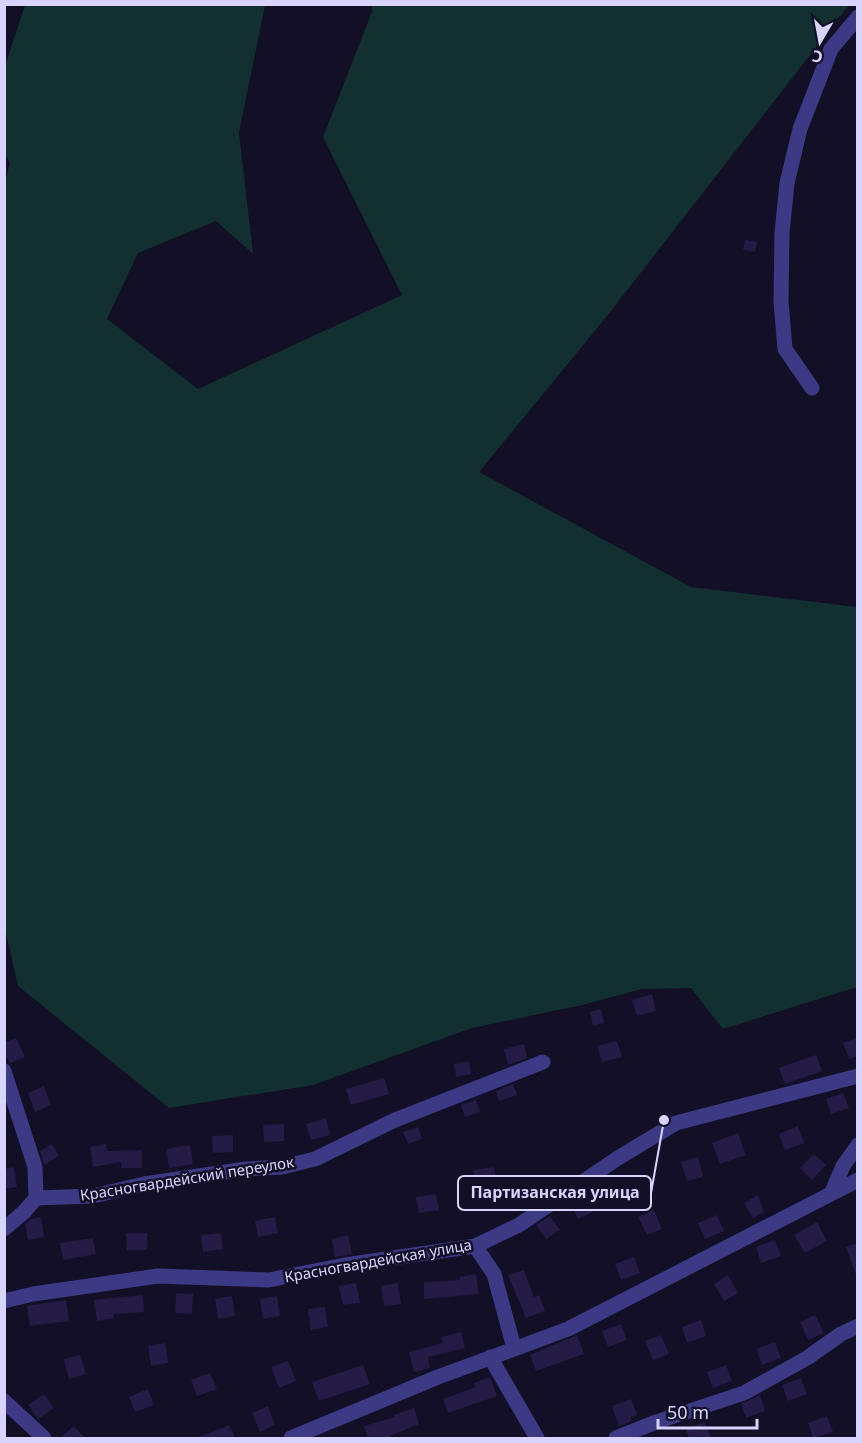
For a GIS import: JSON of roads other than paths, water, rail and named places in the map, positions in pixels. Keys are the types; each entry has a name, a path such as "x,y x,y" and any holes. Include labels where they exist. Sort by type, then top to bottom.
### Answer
{"street":[{"path":"812,388 785,349 781,302 782,233 787,183 800,129 831,49 858,17"},
{"name":"Красногвардейский переулок","path":"36,1198 93,1196 153,1182 246,1169 282,1167 315,1159 395,1120 543,1062"},
{"path":"4,1071 35,1167 36,1198 24,1212 4,1228"},
{"name":"Красногвардейская улица","path":"4,1301 33,1294 158,1276 269,1280 345,1265 475,1246 519,1225 618,1158 676,1123 858,1076"},
{"path":"832,1192 843,1166 858,1145"},
{"path":"291,1438 490,1357 568,1329 858,1180"},
{"path":"475,1246 494,1274 514,1348"},
{"path":"616,1438 656,1422 744,1393 858,1326"},
{"path":"490,1357 537,1438"},
{"path":"4,1401 44,1438"}],"place":[{"name":"Партизанская улица","path":"664,1120"}]}
